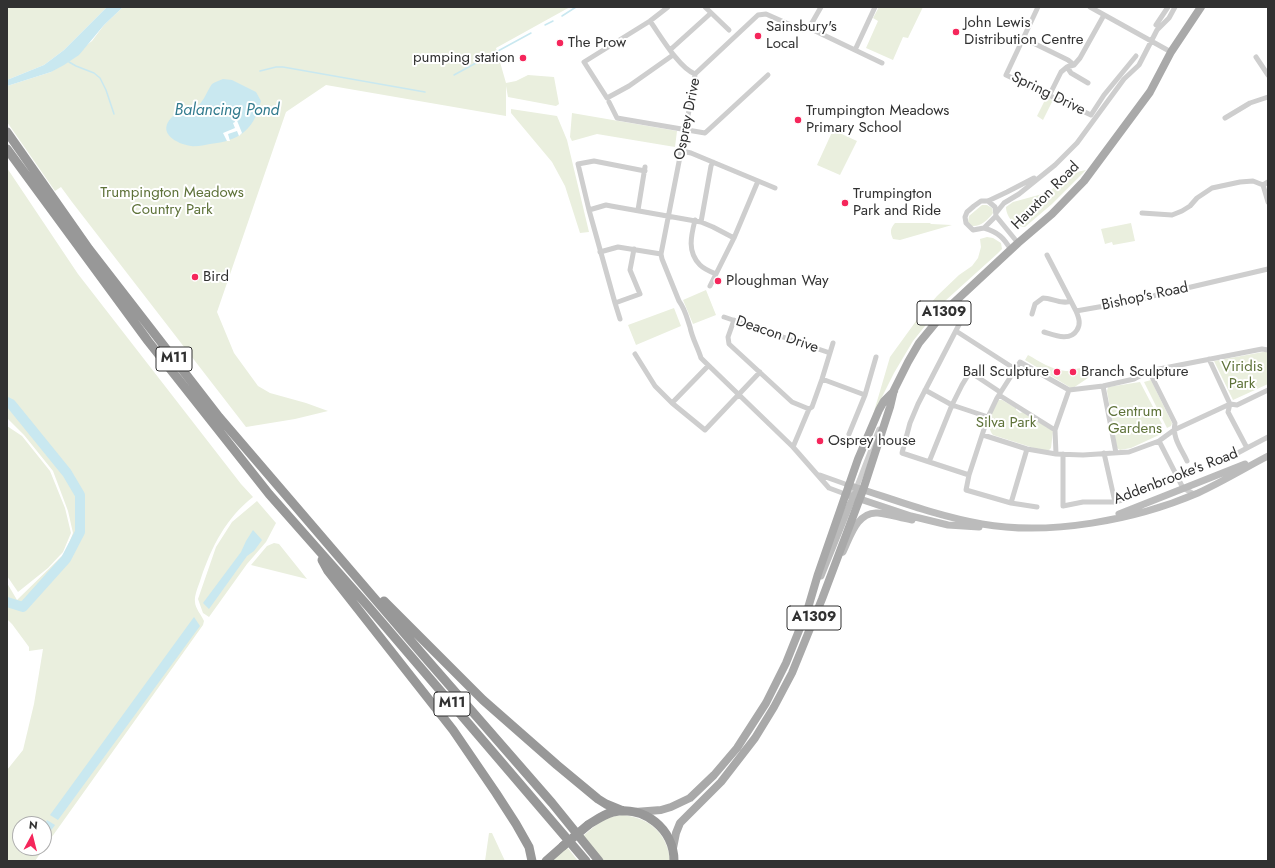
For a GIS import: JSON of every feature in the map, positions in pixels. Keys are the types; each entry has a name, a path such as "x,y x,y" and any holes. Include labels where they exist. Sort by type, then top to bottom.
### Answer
{"highway":[{"name":"M11","path":"7,132 89,249 219,417 354,576 552,803 599,861"},
{"name":"M11","path":"7,149 148,341 269,494 372,611 586,861"},
{"name":"M11","path":"317,549 328,571 453,730 496,793 529,847 532,861"},
{"name":"M11","path":"354,576 379,596 483,700 557,765 598,799 623,811"},
{"path":"546,861 588,825 604,815 612,812 623,811 644,815 659,824 669,837 673,848 674,861"}],"main road":[{"name":"Hauxton Road","path":"894,390 919,343 947,309 1018,243 1052,214 1084,181 1150,92 1171,52 1201,7"},
{"name":"A1309","path":"634,812 661,810 679,804 690,798 718,771 737,748 766,703 786,663 808,608 818,574 850,490 890,407 894,390"},
{"name":"A1309","path":"850,490 858,459 879,410 884,401 894,390"},
{"name":"A1309","path":"673,848 676,833 680,824 721,782 733,767 765,722 792,674 829,579 856,498 850,490"}],"street":[{"path":"668,7 650,21 584,62 607,98 629,86 671,52 711,13"},
{"path":"705,7 729,30"},
{"path":"809,28 821,7"},
{"path":"855,50 875,7"},
{"name":"Spring Drive","path":"1038,7 1006,75 1091,115 1104,95 1136,56"},
{"path":"1090,7 1171,52"},
{"path":"1156,25 1168,7"},
{"path":"984,228 996,215 1004,203 1019,194 1055,165 1086,132 1124,79 1139,65 1158,30 1175,7"},
{"name":"Osprey Drive","path":"661,254 682,151 695,74 758,15 766,14 802,30 809,28 882,63"},
{"path":"1049,96 1061,72 1067,67 1074,65 1080,58 1104,15"},
{"path":"650,21 671,52 691,72 695,74"},
{"path":"1023,38 1068,60 1074,65"},
{"path":"1256,56 1268,75"},
{"path":"1067,67 1071,73 1088,82"},
{"path":"609,102 617,118 705,133 768,75"},
{"path":"1225,118 1250,103 1268,97"},
{"path":"682,151 691,153 775,188"},
{"path":"620,319 600,252 578,164 594,161 645,169 638,210"},
{"path":"700,222 713,162"},
{"path":"1011,250 1006,241 994,231 984,228 973,230 966,223 965,217 967,212 981,202 988,201 1042,174"},
{"path":"710,286 734,238 758,181"},
{"path":"1142,213 1172,214 1182,211 1212,188 1240,182 1253,181 1266,184 1268,202"},
{"path":"988,201 995,207 996,215 1018,243"},
{"path":"589,210 606,206 695,220 713,226 734,238"},
{"path":"695,220 690,246 700,266 716,274"},
{"path":"600,252 618,247 661,254 676,294 688,320 701,358 793,447 830,488 850,490"},
{"path":"615,303 640,294 630,270 634,249"},
{"path":"1044,332 1061,336 1070,336 1076,333 1080,325 1076,311 1047,255"},
{"name":"Bishop's Road","path":"1076,311 1127,302 1268,270"},
{"path":"1032,314 1035,304 1043,298 1068,303 1071,302"},
{"path":"964,315 943,358 925,390 910,423 902,453 969,475"},
{"name":"Deacon Drive","path":"724,317 830,354"},
{"path":"734,320 728,337 730,344 792,402 809,408"},
{"path":"956,330 1015,369"},
{"name":"Deacon Drive","path":"793,447 798,438 809,408 812,407 833,343"},
{"path":"1037,507 1011,503 966,490 969,475 988,417 1000,393 1020,362 1069,390 1103,386 1134,379 1149,371 1262,349 1268,350"},
{"path":"635,354 655,386 672,403 705,430 760,372"},
{"path":"849,434 865,395 876,357"},
{"path":"1209,359 1230,404 1228,412 1246,448"},
{"path":"672,403 708,366"},
{"path":"1149,371 1176,423 1174,430 1175,438 1187,461"},
{"path":"929,462 952,405 970,372 1055,430"},
{"path":"822,379 865,395"},
{"path":"1103,386 1116,453"},
{"path":"925,390 952,405 988,417"},
{"path":"1056,454 1055,430 1069,390"},
{"path":"983,435 1027,449 1056,454 1083,455 1129,452 1159,441 1174,430 1230,404 1237,405 1268,390"},
{"path":"1221,462 1268,437"},
{"path":"1159,441 1183,488 1194,494"},
{"path":"1011,503 1027,449"},
{"path":"1063,454 1063,506 1083,502 1115,502 1129,498"},
{"path":"1104,454 1115,502"},
{"name":"Addenbrooke's Road","path":"850,490 856,498 911,516 948,525 964,527 1040,527 1078,524 1109,520 1146,512 1173,503 1194,494 1266,457"},
{"name":"Addenbrooke's Road","path":"1097,521 1127,511 1228,470 1266,457"},
{"path":"817,474 850,490"},
{"name":"Addenbrooke's Road","path":"850,490 943,516 999,527"},
{"path":"808,608 856,498"},
{"path":"829,579 860,519 866,515 877,513 948,525"}],"green space":[{"path":"7,7 107,7 64,50 44,65 7,80"},
{"name":"Trumpington Meadows Country Park","path":"123,7 570,7 496,48 506,83 516,81 528,75 554,77 559,104 556,106 508,97 506,86 506,116 326,85 286,112 217,312 234,353 258,386 270,393 328,411 295,419 246,427 61,187 55,191 7,122 7,86 51,72 92,41 104,25"},
{"path":"879,7 923,7 908,38 903,37 893,60 866,48 878,21 873,18"},
{"path":"1046,98 1053,100 1043,120 1037,116"},
{"path":"511,109 557,116 567,140 589,232 580,233 565,186 552,162 511,113"},
{"path":"572,113 677,131 675,147 597,134 572,141 570,137"},
{"path":"833,130 857,141 840,175 817,165"},
{"path":"7,168 78,274 241,484 253,497 235,514 221,533 205,566 195,599 196,607 204,621 203,625 52,837 52,816 12,816 12,856 39,856 35,861 7,861 7,770 23,750 34,704 43,649 29,651 29,647 7,619 7,583 17,600 65,553 73,533 68,511 53,471 24,435 7,418"},
{"path":"1086,170 1052,204 1025,227 1021,227 1009,218 1006,207 1013,202 1046,193 1064,181 1072,173"},
{"path":"982,205 987,205 992,208 993,213 984,222 972,226 968,222 969,216"},
{"path":"895,223 930,223 952,225 900,240 893,239 891,234 891,229"},
{"path":"1131,223 1135,241 1113,245 1112,242 1105,244 1101,229"},
{"path":"987,237 993,238 1001,243 1002,249 945,301 913,341 894,373 873,415 890,357 919,317 937,296 959,275 972,266 978,258 981,247 980,239"},
{"path":"706,290 716,315 693,324 683,300"},
{"path":"674,308 681,326 636,345 628,325"},
{"name":"Viridis Park","path":"1268,352 1268,384 1233,400 1214,361"},
{"path":"1028,355 1056,369 1069,371 1082,368 1089,371 1090,375 1088,378 1071,388 1025,360"},
{"path":"1151,380 1172,423 1171,426 1167,428 1144,382"},
{"name":"Centrum Gardens","path":"1140,382 1162,424 1156,428 1159,435 1131,448 1120,450 1117,448 1107,391 1108,387"},
{"name":"Silva Park","path":"998,400 1002,400 1016,408 1016,410 1020,413 1023,412 1035,422 1037,421 1053,431 1051,448 1048,451 1043,451 993,435 990,423 992,413"},
{"path":"7,426 22,436 50,471 65,508 71,533 63,552 48,568 18,592 7,576"},
{"path":"257,501 276,523 266,542 247,564 209,617 203,613 198,599 216,547 232,522"},
{"path":"274,543 279,544 307,579 251,565 267,546"},
{"path":"622,815 632,816 649,823 661,835 668,851 670,861 603,861 583,836 596,825 605,820"},
{"path":"489,833 492,833 505,861 485,861"},
{"path":"567,847 578,861 549,861"}],"water":[{"path":"107,7 123,7 104,25 79,55 51,72 7,86 7,80 44,65 64,50"},
{"name":"Balancing Pond","path":"223,79 232,80 256,92 261,101 254,120 249,127 237,137 229,140 198,146 186,145 170,137 166,128 172,117 178,113 197,107 204,99 212,84"},
{"path":"253,530 262,540 254,551 247,556 209,609 203,603 241,552"},
{"path":"194,617 200,626 58,820 50,815"}],"pier":[{"path":"236,118 242,133 239,136 237,131 228,134 230,141 227,141 223,133 235,128 233,123 235,122 234,119"}],"waterway":[{"path":"562,16 576,7"},
{"path":"545,25 553,21"},
{"path":"454,75 531,33"},
{"path":"69,62 94,73 100,78 106,90 114,114"},
{"path":"260,71 283,67 425,92"},
{"path":"7,402 11,404 67,473 80,495 80,532 66,559 23,607 7,602"}],"place":[{"name":"John Lewis Distribution Centre","path":"956,32"},
{"name":"Sainsbury's Local","path":"758,36"},
{"name":"The Prow","path":"560,43"},
{"name":"pumping station","path":"523,58"},
{"name":"Trumpington Meadows Primary School","path":"798,120"},
{"name":"Trumpington Park and Ride","path":"845,203"},
{"name":"Bird","path":"195,277"},
{"name":"Ploughman Way","path":"718,281"},
{"name":"Ball Sculpture","path":"1057,372"},
{"name":"Branch Sculpture","path":"1073,372"},
{"name":"Osprey house","path":"820,441"}]}
